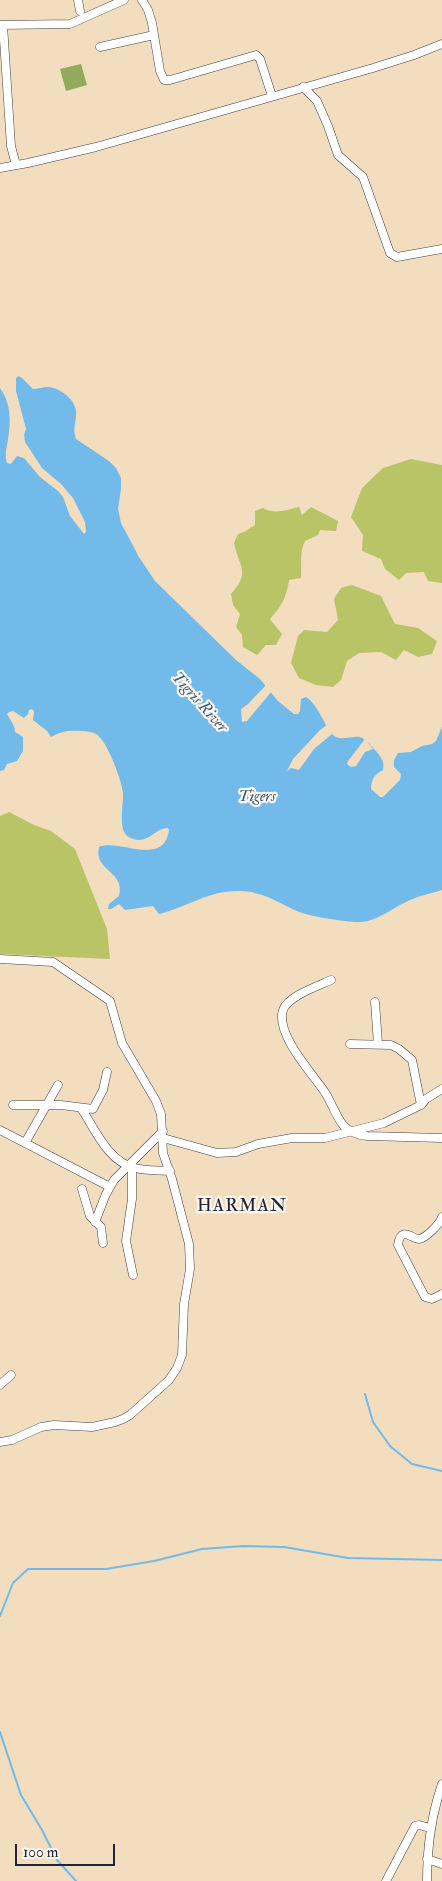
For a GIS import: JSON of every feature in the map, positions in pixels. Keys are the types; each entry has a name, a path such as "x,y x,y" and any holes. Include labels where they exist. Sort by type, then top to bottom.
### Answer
{"street":[{"path":"78,0 80,11"},
{"path":"16,165 11,146 2,25 70,24 124,0"},
{"path":"142,0 148,10 160,71 164,80 170,80 256,55 260,59 272,96"},
{"path":"100,47 154,35"},
{"path":"0,168 96,147 414,55 442,44"},
{"path":"303,87 317,101 338,155 363,177 390,253 397,257 442,249"},
{"path":"0,959 52,962 107,997 112,1006 122,1042 159,1107 162,1121 163,1153 170,1171 189,1244 190,1260 184,1304 184,1348 177,1368 169,1380 130,1414 115,1422 92,1427 48,1426 12,1440 0,1442"},
{"path":"331,980 286,1004 282,1019 294,1049 325,1093 343,1124 357,1135 442,1138"},
{"path":"375,1002 378,1044"},
{"path":"350,1044 391,1045 412,1060 422,1105"},
{"path":"13,1105 46,1105 91,1109 94,1107 105,1084 107,1072"},
{"path":"25,1143 58,1085"},
{"path":"163,1134 217,1153 236,1152 258,1144 292,1138 325,1138 384,1123 422,1105 426,1099 442,1089"},
{"path":"81,1108 108,1149 120,1161 129,1166 170,1171"},
{"path":"0,1130 110,1187"},
{"path":"96,1222 110,1187 163,1134"},
{"path":"129,1166 132,1199 126,1241 133,1275"},
{"path":"82,1188 90,1216 101,1227 103,1243"},
{"path":"442,1217 438,1226 421,1238 417,1239 410,1234 404,1235 399,1239 398,1245 426,1297 432,1299 442,1294"},
{"path":"0,1385 11,1375"},
{"path":"427,1881 430,1828 439,1804 442,1784"},
{"path":"386,1881 415,1826 419,1825 430,1828"},
{"path":"427,1859 442,1864"}],"green space":[{"path":"81,64 87,85 66,91 60,69"},
{"path":"411,459 442,465 442,583 428,581 424,572 406,573 399,580 385,569 381,559 362,551 363,535 351,517 362,488 383,468"},
{"path":"299,507 302,515 311,507 338,521 336,531 320,530 318,535 305,541 301,555 301,578 289,580 283,601 270,619 282,634 276,645 266,645 257,655 243,647 242,635 236,627 240,614 233,605 231,594 241,580 242,569 234,543 238,534 255,525 255,511 263,508 281,511"},
{"path":"352,585 381,596 395,624 418,628 437,641 432,654 418,657 404,650 396,660 381,652 359,653 347,661 341,680 333,687 316,685 299,678 291,663 298,636 304,630 327,632 338,620 334,599 341,588"},
{"path":"9,812 34,825 51,831 75,849 107,929 110,959 0,954 0,816"}],"water":[{"name":"Tigers","path":"19,376 33,389 46,387 57,389 73,402 76,411 74,432 76,439 109,461 116,468 121,478 118,509 121,523 139,557 155,581 236,660 260,679 278,701 294,714 298,714 301,699 306,697 315,706 329,730 336,737 360,737 369,744 380,756 383,763 383,770 374,777 371,785 371,789 380,797 383,797 400,780 401,774 394,767 394,760 398,753 411,752 422,746 432,744 436,741 442,727 442,890 415,898 378,917 361,922 310,915 275,900 245,891 207,896 160,914 153,906 125,910 119,904 108,909 109,904 119,896 120,888 118,881 101,861 98,855 99,847 107,845 150,850 159,847 165,841 169,830 168,828 163,829 141,840 125,834 122,823 122,787 105,744 96,734 87,731 62,732 51,737 47,731 33,720 34,711 32,709 29,710 24,718 13,711 9,712 7,714 15,732 23,737 23,751 17,761 7,764 4,770 0,771 0,388 4,394 9,412 10,426 6,454 7,463 11,464 17,456 24,458 40,477 58,491 63,497 70,516 84,534 86,532 85,522 73,498 61,484 42,468 25,442 24,435 26,429 16,391 16,378"}],"pier":[{"path":"267,684 272,691 247,721 242,722 241,709"},
{"path":"327,725 332,734 314,749 299,770 291,768 287,771 293,759"},
{"path":"365,739 373,749 365,752 356,766 351,767 347,764 348,761"}],"waterway":[{"path":"365,1394 373,1422 390,1446 412,1464 442,1471"},
{"path":"0,1616 13,1583 28,1569 106,1569 154,1561 202,1549 243,1546 284,1547 348,1558 442,1560"},
{"path":"0,1732 21,1795 57,1860 76,1881"}],"district":[{"name":"HARMAN","path":"242,1207"}],"water label":[{"name":"Tigris River","path":"199,703"}]}
